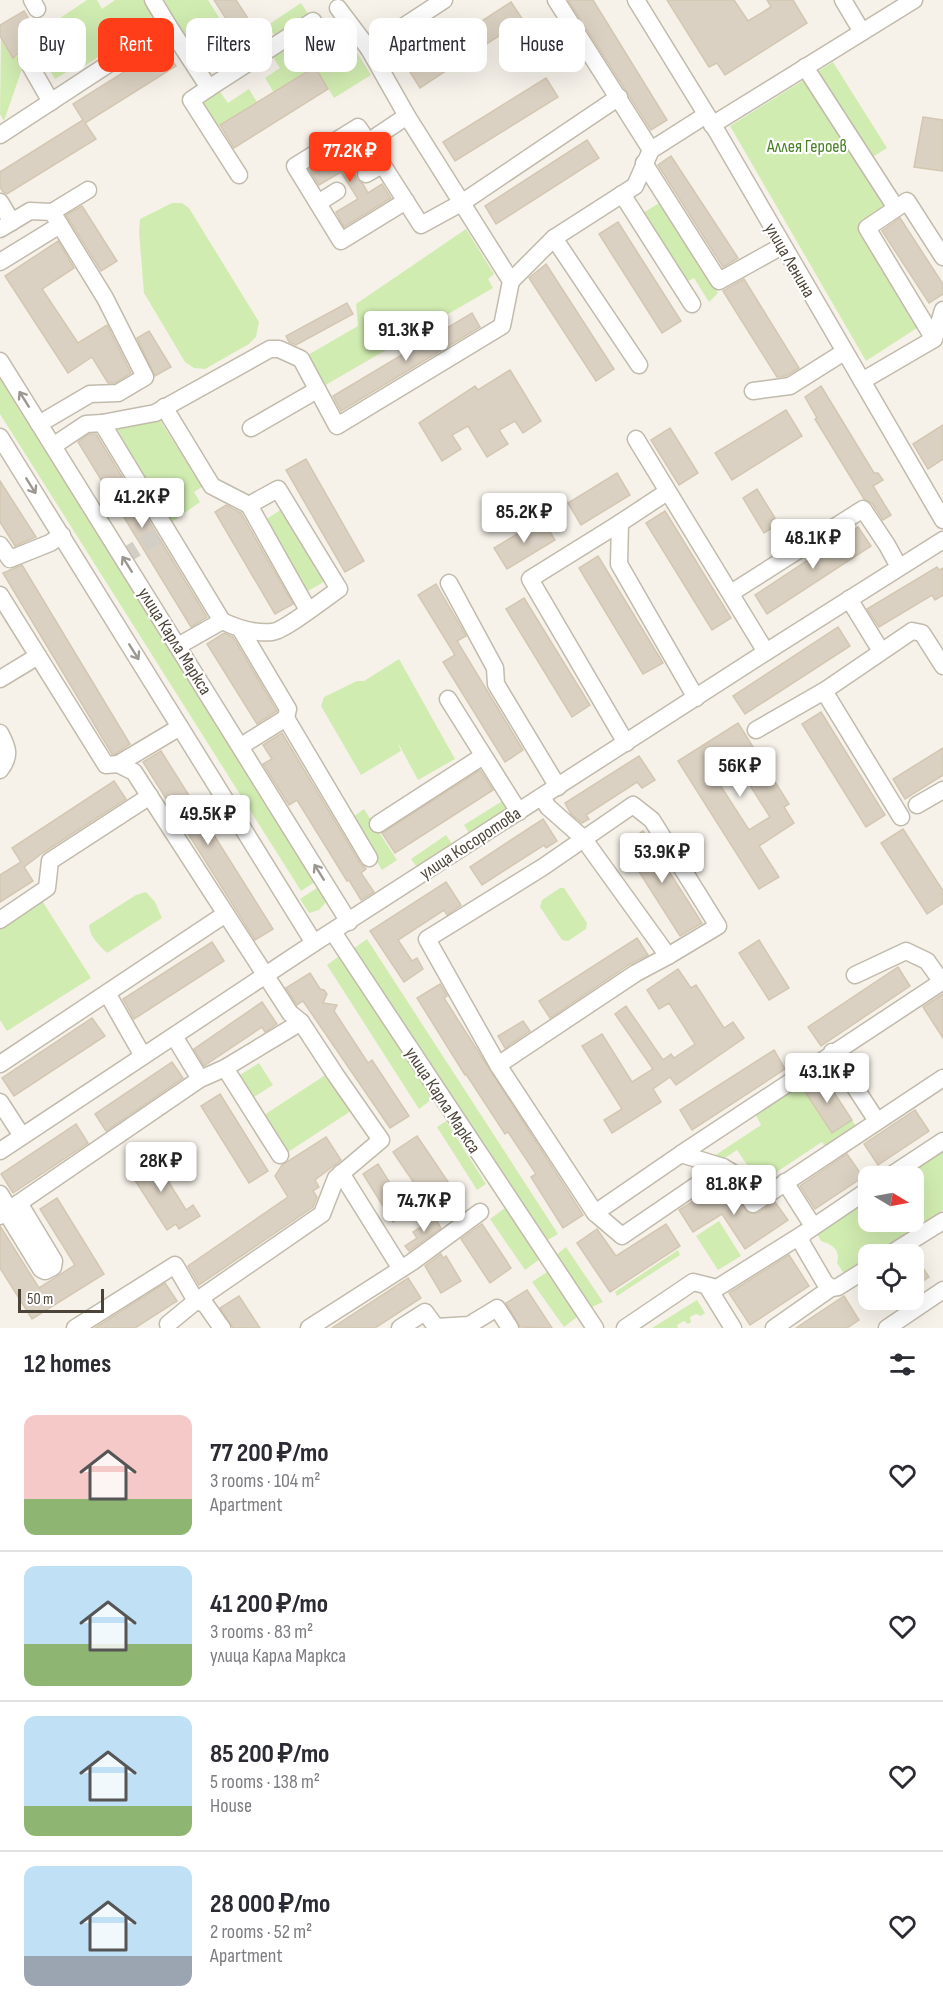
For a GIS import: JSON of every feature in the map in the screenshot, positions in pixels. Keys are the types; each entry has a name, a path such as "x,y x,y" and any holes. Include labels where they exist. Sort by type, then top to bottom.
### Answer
{"street":[{"path":"153,0 164,18"},
{"path":"416,18 444,0"},
{"path":"556,0 619,97 647,156 719,281 782,246"},
{"name":"улица Ленина","path":"636,0 709,120 943,520"},
{"path":"843,0 862,32"},
{"path":"53,446 86,423 102,423 155,413 276,344 301,359 337,426 502,326 511,281 554,238 635,186 647,156 805,67 914,0"},
{"path":"338,8 369,49"},
{"path":"174,34 209,88"},
{"path":"239,175 191,100 284,40"},
{"path":"805,67 896,208"},
{"path":"0,135 98,71"},
{"path":"34,72 51,102"},
{"path":"382,72 407,116 511,281"},
{"path":"406,201 341,241 295,166 358,127 368,141 382,165 406,201 421,225 463,202 619,97"},
{"path":"368,141 407,116"},
{"path":"366,174 382,165"},
{"path":"0,262 56,219 88,190"},
{"path":"318,203 337,191"},
{"path":"622,194 692,304"},
{"path":"939,341 867,228 907,201 943,257"},
{"path":"0,202 6,226 30,211 56,219 105,298 145,377 118,393 90,394 39,424"},
{"path":"554,238 639,364"},
{"path":"939,341 943,310"},
{"path":"862,381 939,341"},
{"path":"753,391 790,386 844,352"},
{"name":"улица Карла Маркса","path":"0,361 350,922"},
{"path":"251,428 317,390"},
{"path":"164,407 212,486 249,505 308,610"},
{"path":"102,423 222,621 241,630 274,632 339,589 278,489 249,505"},
{"path":"0,437 314,943"},
{"path":"636,439 766,652"},
{"path":"626,743 530,579 667,492"},
{"path":"731,593 863,509 899,567"},
{"path":"620,523 619,564 696,698"},
{"path":"0,545 5,563 50,543 62,535"},
{"name":"улица Косоротова","path":"0,1151 314,943 943,540"},
{"path":"449,583 495,668 496,684 558,787"},
{"path":"0,595 106,765 118,764 180,727"},
{"path":"849,599 881,651"},
{"path":"178,646 222,621"},
{"path":"241,630 288,709 286,718 369,858"},
{"path":"756,730 824,691 912,631 922,633 943,666"},
{"path":"0,679 38,656"},
{"path":"824,691 901,817"},
{"path":"448,699 519,812"},
{"path":"241,746 286,718"},
{"path":"0,733 8,749 7,760 0,770"},
{"path":"378,824 483,756"},
{"path":"118,764 134,772 224,915 290,1013 301,1022 381,1140 336,1178 322,1214 196,1300 168,1324"},
{"path":"917,805 943,790"},
{"path":"0,920 47,888 50,861 150,796"},
{"path":"542,797 548,807 582,838 668,956"},
{"path":"498,1065 636,974 718,926 652,820 633,805 543,867 427,939 498,1065 595,1213 622,1236 723,1167"},
{"path":"0,1064 224,915"},
{"name":"улица Карла Маркса","path":"333,932 595,1328"},
{"path":"595,1213 832,1052 942,981 927,961 906,951 855,975"},
{"path":"107,993 143,1056"},
{"path":"0,1194 8,1210 200,1079 225,1068 301,1022"},
{"path":"174,1036 200,1079"},
{"path":"832,1052 877,1120"},
{"path":"225,1068 280,1155"},
{"path":"681,1154 723,1167 733,1173 753,1204 943,1078"},
{"path":"0,1102 22,1136"},
{"path":"905,1166 943,1141"},
{"path":"341,1173 401,1269"},
{"path":"785,1182 808,1230"},
{"path":"625,1328 693,1282 717,1288 858,1197"},
{"path":"309,1328 401,1269 480,1212"},
{"path":"906,1244 943,1221"},
{"path":"808,1230 801,1242 825,1283 831,1288"},
{"path":"75,1328 175,1265 196,1300 205,1304 222,1328"},
{"path":"774,1328 831,1288 838,1287 858,1274"},
{"path":"707,1286 733,1328"},
{"path":"887,1328 943,1290"},
{"path":"400,1328 425,1312 435,1327 469,1325 497,1308 510,1328"}],"green space":[{"path":"87,0 97,0 102,9 115,0 153,0 157,18 98,18 98,57 86,65 86,18 60,18"},
{"path":"164,0 208,0 219,18 186,18 186,37"},
{"path":"301,3 311,18 284,18 284,32 275,36 272,31 272,22"},
{"path":"1,38 13,58 18,55 18,72 21,72 4,121 0,114"},
{"path":"284,45 284,72 307,72 274,93 265,78 280,68 272,53"},
{"path":"357,53 371,75 334,98 318,72 357,72"},
{"name":"Аллея Героев","path":"833,62 887,148 860,165 886,207 858,226 920,326 866,361 730,126"},
{"path":"51,72 66,72 55,79"},
{"path":"218,89 228,103 249,89 257,102 216,128 199,101"},
{"path":"664,200 718,293 709,302 694,278 686,282 643,213"},
{"path":"172,203 182,203 189,208 259,322 256,337 249,344 205,369 194,368 185,362 144,293 140,219"},
{"path":"466,229 494,274 488,279 493,288 317,390 301,359 358,326 356,304"},
{"path":"0,376 315,882 301,891 0,414"},
{"path":"160,420 202,487 194,492 200,502 172,522 114,424"},
{"path":"285,507 329,579 308,591 265,520"},
{"path":"399,659 455,759 418,780 397,741 401,751 361,775 321,706 324,697 357,681 364,681"},
{"path":"504,800 509,807 469,833 464,825"},
{"path":"364,809 397,860 382,870 350,819"},
{"path":"446,835 452,844 417,867 411,859"},
{"path":"320,886 328,900 319,910 309,913 300,899"},
{"path":"560,888 564,888 587,923 586,929 568,941 562,940 540,907 542,900"},
{"path":"146,892 155,902 162,918 107,953 93,937 89,925 136,895"},
{"path":"41,899 91,978 7,1031 0,1020 0,926"},
{"path":"367,939 558,1234 544,1242 353,949"},
{"path":"342,954 435,1097 419,1109 327,965"},
{"path":"259,1063 273,1085 249,1100 235,1078"},
{"path":"327,1074 351,1111 288,1152 264,1115"},
{"path":"800,1083 832,1133 852,1120 858,1130 828,1150 822,1142 769,1177 774,1186 756,1198 747,1185 756,1178 737,1150 719,1162 711,1158 761,1125 756,1115"},
{"path":"446,1121 486,1184 477,1190 437,1127"},
{"path":"943,1150 943,1210 924,1223 924,1166 918,1166"},
{"path":"858,1205 858,1232 910,1232 892,1244 858,1244 858,1266 845,1275 837,1263 837,1251 821,1241 816,1232"},
{"path":"505,1208 540,1259 525,1270 490,1219"},
{"path":"719,1221 741,1256 718,1270 696,1236"},
{"path":"566,1247 603,1302 592,1307 586,1303 555,1256"},
{"path":"678,1250 680,1255 617,1296 615,1292"},
{"path":"550,1270 581,1314 564,1327 532,1282"},
{"path":"697,1300 705,1313 701,1316 696,1314 690,1317 691,1322 688,1324 684,1321 677,1325 678,1328 652,1328"}],"building":[{"path":"214,0 236,0 248,18 226,18"},
{"path":"568,0 593,0 667,120 651,130 585,27 585,18 579,18"},
{"path":"667,0 734,0 748,21 771,7 767,0 793,0 807,23 725,75 717,63 709,67"},
{"path":"511,2 522,18 499,18 499,36 487,44 486,18"},
{"path":"24,11 28,18 18,18 18,54 13,58 0,36 0,25"},
{"path":"124,72 166,72 85,123 96,139 7,194 3,192 0,187 0,172 83,120 73,104"},
{"path":"307,72 318,72 328,89 234,148 220,125"},
{"path":"410,72 444,72 420,88"},
{"path":"546,78 558,97 455,161 443,142"},
{"path":"923,117 943,120 943,171 914,167"},
{"path":"587,140 599,158 496,224 485,206"},
{"path":"355,141 366,158 352,166 357,180 363,184 368,193 382,184 391,198 344,227 336,212 358,199 341,172 319,185 309,169"},
{"path":"671,156 738,258 723,267 658,165"},
{"path":"82,206 117,261 101,271 66,215"},
{"path":"900,218 943,284 943,294 929,303 882,231"},
{"path":"618,222 681,321 662,333 599,234"},
{"path":"58,241 74,268 42,289 78,343 107,325 131,373 115,383 108,383 92,357 68,373 5,276"},
{"path":"546,264 614,369 596,381 529,278"},
{"path":"744,279 799,368 786,376 777,377 723,291"},
{"path":"347,303 353,314 296,345 289,342 286,336"},
{"path":"472,313 480,327 341,411 333,396"},
{"path":"149,331 171,367 155,376 137,338"},
{"path":"510,370 541,421 523,433 515,421 499,430 508,444 487,457 468,426 452,435 461,449 442,461 419,423 475,386 478,390"},
{"path":"821,386 874,473 878,473 883,480 873,486 891,515 883,520 872,503 864,499 815,419 817,418 805,397"},
{"path":"786,410 802,436 732,480 715,453"},
{"path":"943,425 943,459 928,469 913,444"},
{"path":"670,428 698,473 679,485 651,440"},
{"path":"89,434 96,434 207,617 191,627 78,442"},
{"path":"306,459 364,561 345,572 286,470"},
{"path":"617,473 630,495 581,525 568,503"},
{"path":"0,481 36,537 15,546 0,522"},
{"path":"757,489 775,518 771,521 775,526 764,533 743,498"},
{"path":"226,505 241,513 293,604 275,614 215,512"},
{"path":"665,511 731,618 712,630 646,523"},
{"path":"542,519 555,540 507,569 494,548"},
{"path":"858,527 871,546 767,614 755,595"},
{"path":"598,556 663,663 643,674 579,568"},
{"path":"22,565 130,744 115,754 112,754 3,573"},
{"path":"937,567 939,570 943,568 943,595 935,600 932,595 879,627 867,609"},
{"path":"436,584 466,636 457,641 523,750 505,762 443,662 455,655 418,595"},
{"path":"524,598 590,705 572,717 506,609"},
{"path":"838,627 850,646 745,714 733,696"},
{"path":"224,633 233,637 277,711 257,724 207,644"},
{"path":"821,712 885,815 866,827 802,724"},
{"path":"738,723 789,804 784,807 794,823 759,846 779,877 759,889 678,761","holes":["730,754 770,817 749,830 709,768"]},
{"path":"282,733 360,863 366,869 361,873 374,892 361,900 297,800 289,805 263,764 272,759 263,745"},
{"path":"943,748 943,775 905,799 893,779"},
{"path":"161,751 273,929 255,940 143,762"},
{"path":"639,756 655,780 642,788 637,782 586,815 589,819 582,823 571,814 565,803"},
{"path":"480,770 493,790 395,853 382,833"},
{"path":"114,781 126,799 24,867 33,881 0,902 0,875 21,862 12,848"},
{"path":"543,819 557,841 546,848 544,845 482,885 470,867"},
{"path":"903,829 943,891 943,903 927,914 881,843"},
{"path":"643,831 702,923 680,936 622,845"},
{"path":"446,882 461,905 447,915 444,910 398,940 412,961 417,958 423,969 404,982 370,931"},
{"path":"637,938 648,955 630,964 550,1018 539,1001"},
{"path":"759,940 789,988 769,1000 739,953"},
{"path":"212,942 224,961 134,1019 123,999"},
{"path":"898,967 910,986 821,1046 808,1027"},
{"path":"678,969 691,988 696,985 724,1028 733,1022 744,1038 676,1085 670,1077 653,1089 661,1102 612,1133 604,1120 622,1109 582,1046 602,1034 632,1082 653,1069 615,1014 626,1006 663,1060 671,1054 674,1058 695,1044 669,1003 659,1009 647,990"},
{"path":"310,973 320,989 327,994 323,1003 337,1005 334,1011 368,1063 372,1060 409,1116 390,1128 303,1001 297,1005 286,988"},
{"path":"440,984 447,996 444,998 583,1215 563,1228 531,1177 536,1174 508,1132 505,1134 465,1075 417,998"},
{"path":"943,994 943,1038 923,1007"},
{"path":"262,1002 277,1024 265,1032 262,1027 204,1066 194,1049"},
{"path":"92,1018 105,1036 14,1096 2,1078"},
{"path":"523,1021 530,1031 505,1048 498,1036"},
{"path":"774,1050 785,1069 692,1130 680,1110"},
{"path":"172,1062 183,1078 106,1131 95,1114"},
{"path":"822,1074 852,1120 832,1133 802,1087"},
{"path":"220,1094 268,1171 249,1183 201,1106"},
{"path":"915,1110 929,1131 878,1165 864,1144"},
{"path":"76,1124 88,1143 13,1193 1,1174"},
{"path":"417,1136 463,1204 439,1220 393,1152"},
{"path":"326,1137 341,1160 315,1180 319,1187 313,1191 317,1197 313,1207 199,1285 188,1266 288,1197 275,1176 282,1165"},
{"path":"156,1150 163,1162 158,1165 186,1210 193,1205 200,1216 179,1229 176,1224 167,1230 127,1168"},
{"path":"847,1154 858,1170 858,1180 815,1209 800,1186"},
{"path":"378,1164 408,1212 393,1222 363,1174"},
{"path":"727,1184 748,1213 758,1213 775,1202 788,1220 745,1249 722,1214 693,1232 679,1210 698,1198 700,1201"},
{"path":"57,1198 104,1274 32,1319 0,1268 0,1226 39,1288 75,1265 40,1209"},
{"path":"435,1218 441,1228 409,1251 405,1246 417,1238 413,1232"},
{"path":"482,1224 511,1268 490,1283 461,1239"},
{"path":"666,1224 680,1246 610,1292 577,1243 597,1229 616,1256"},
{"path":"441,1254 443,1258 446,1256 461,1281 441,1293 425,1266"},
{"path":"789,1255 809,1286 750,1325 729,1293"},
{"path":"924,1269 929,1277 924,1280"},
{"path":"408,1278 421,1298 375,1328 332,1328"},
{"path":"165,1283 177,1301 135,1328 95,1328"},
{"path":"527,1290 552,1328 520,1327 506,1303"},
{"path":"239,1296 260,1328 233,1328 220,1308"},
{"path":"844,1296 859,1320 847,1328 796,1328"}],"tunnel":[{"path":"123,557 167,530"}]}
